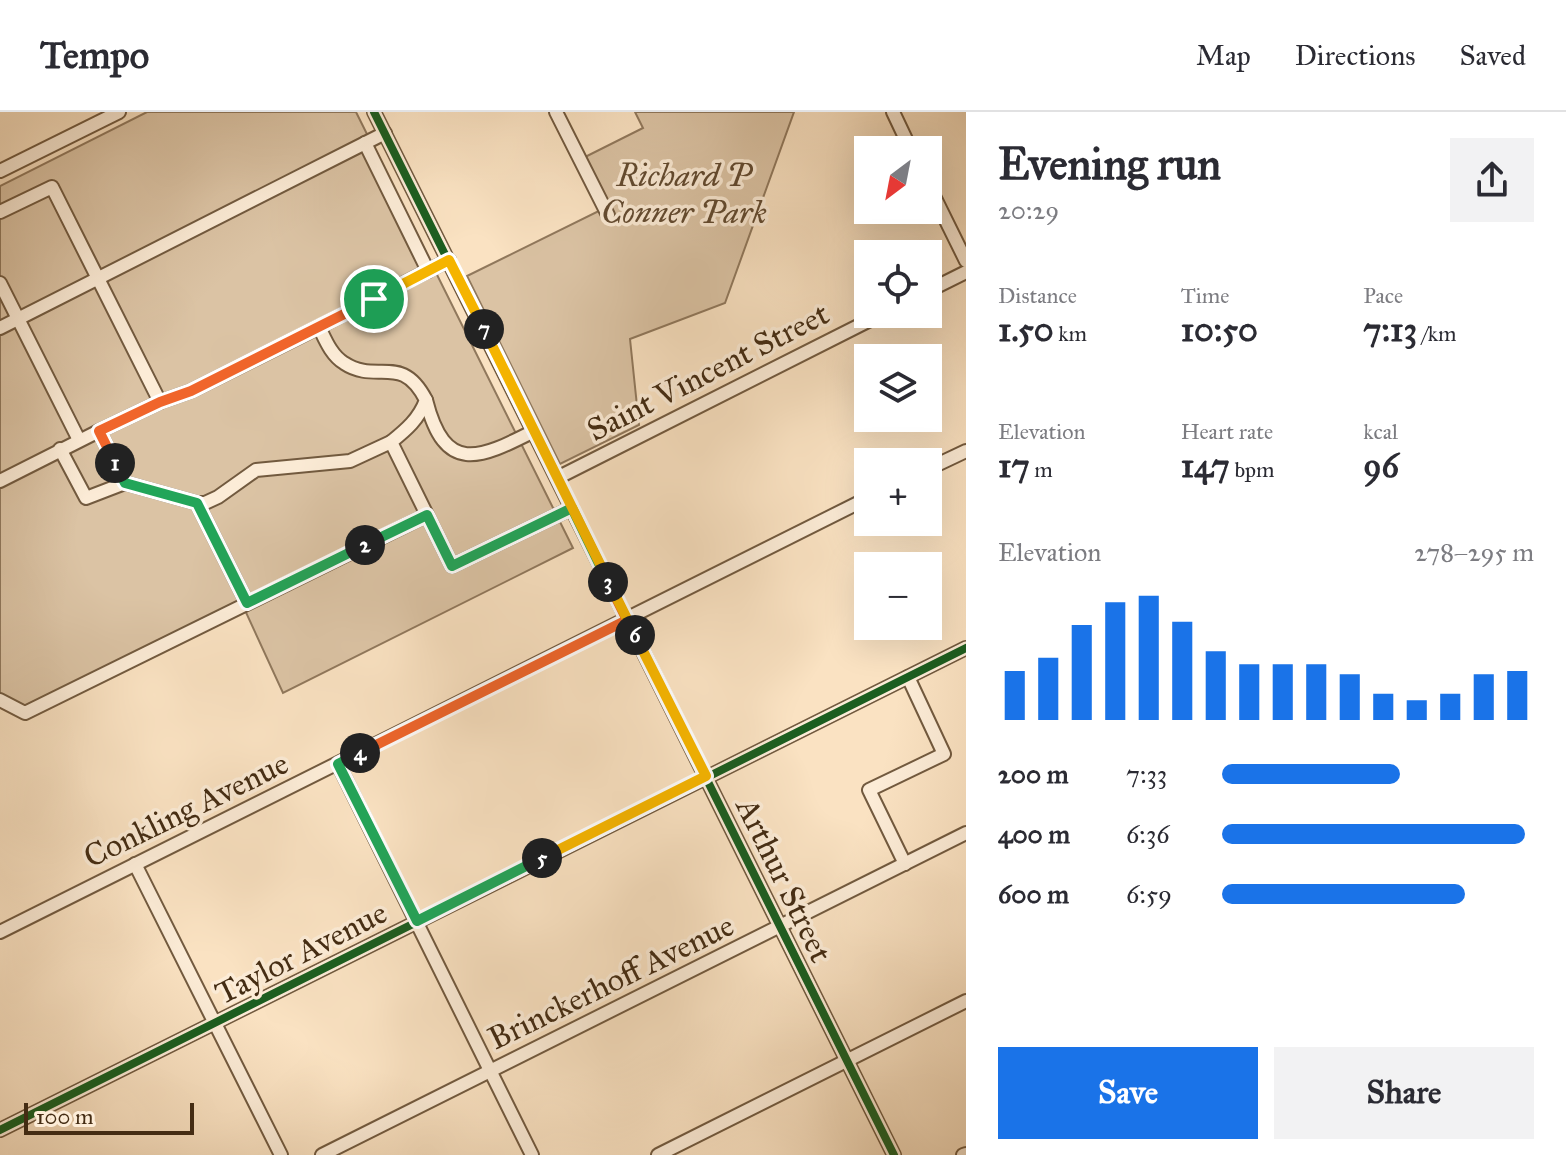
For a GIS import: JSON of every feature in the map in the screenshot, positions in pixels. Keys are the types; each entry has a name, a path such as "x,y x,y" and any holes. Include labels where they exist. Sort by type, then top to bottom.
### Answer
{"street":[{"path":"0,171 119,112"},
{"name":"Arthur Street","path":"374,112 894,1155"},
{"path":"556,112 608,215"},
{"path":"893,112 904,136"},
{"path":"0,328 385,133"},
{"path":"365,143 428,271"},
{"path":"0,212 52,187 160,402"},
{"path":"942,212 966,261"},
{"path":"0,481 79,440 191,391 449,260"},
{"path":"942,284 966,272"},
{"path":"0,283 79,440"},
{"path":"319,327 335,356 343,363 362,371 398,372 419,386 440,438 454,450 470,457 491,453 534,431"},
{"name":"Saint Vincent Street","path":"557,478 854,328"},
{"path":"60,449 86,498 125,483 205,503 256,470 350,461 391,442 415,420 426,400"},
{"path":"99,431 125,483"},
{"path":"391,442 452,566 572,508"},
{"path":"942,462 966,451"},
{"path":"197,503 247,603"},
{"name":"Conkling Avenue","path":"0,932 854,505"},
{"path":"0,700 25,713 427,515"},
{"name":"Taylor Avenue","path":"0,1130 966,648"},
{"path":"905,864 869,790 944,754 908,677"},
{"path":"338,764 532,1155"},
{"name":"Brinckerhoff Avenue","path":"322,1155 966,833"},
{"path":"135,864 281,1155"},
{"path":"658,1155 966,1001"}],"green space":[{"path":"147,112 356,112 573,548 283,693 244,608 19,714 0,705 0,186"},
{"name":"Richard P Conner Park","path":"635,112 794,112 725,303 630,339 639,425 560,464 467,276 609,206 585,157 643,128"}],"cycle path":[{"path":"374,112 894,1155"},
{"path":"0,1130 966,648"}],"route":[{"path":"449,260 706,776 417,921 338,764 627,620 572,508 452,566 427,515 247,603 197,503 125,483 99,431 191,391 374,299 449,260"}]}
